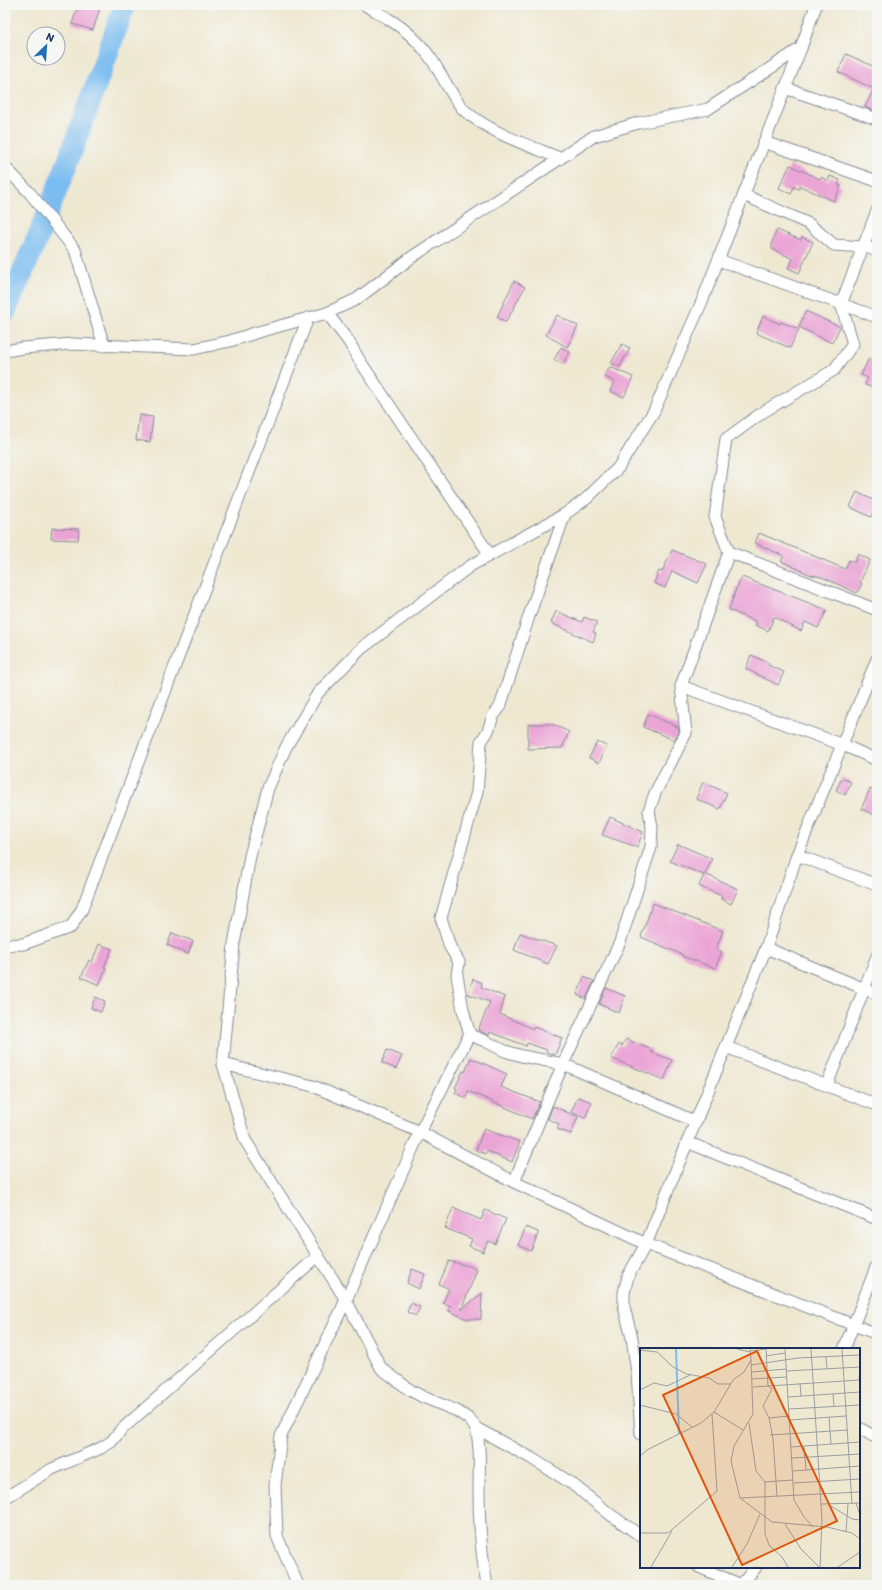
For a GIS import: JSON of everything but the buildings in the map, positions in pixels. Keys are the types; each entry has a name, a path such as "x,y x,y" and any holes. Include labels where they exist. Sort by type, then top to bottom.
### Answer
{"street":[{"path":"364,5 395,22 410,34 432,59 464,110 507,138 560,158"},
{"path":"640,1535 611,1515 571,1483 531,1458 476,1428 469,1419 458,1411 423,1397 410,1390 381,1368 346,1300 245,1140 223,1064 234,944 250,856 268,788 286,747 318,693 362,648 470,566 565,514 586,499 618,468 654,411 719,260 801,48 816,5"},
{"path":"5,351 72,344 194,349 230,341 327,313 357,299 412,257 594,136 638,123 708,109 801,48"},
{"path":"785,88 877,119"},
{"path":"764,142 877,181"},
{"path":"5,167 30,193 75,250 104,346"},
{"path":"744,195 810,224 834,245 864,246 877,250"},
{"path":"514,1182 563,1064 620,942 651,847 652,828 649,811 655,793 686,733 681,686 729,552 715,516 726,438 764,412 834,370 853,344 841,304 877,211"},
{"path":"719,260 877,317"},
{"path":"327,313 349,342 358,358 490,555"},
{"path":"5,945 23,944 71,927 82,909 308,318"},
{"path":"470,1035 463,1010 457,975 459,962 450,947 441,918 477,792 481,742 488,731 493,716 500,706 530,613 565,514"},
{"path":"729,552 877,610"},
{"path":"640,1418 637,1372 632,1338 624,1307 624,1293 628,1276 646,1244 696,1122 766,948 797,855 877,659"},
{"path":"681,686 843,745 877,760"},
{"path":"797,855 877,885"},
{"path":"766,948 877,994"},
{"path":"827,1085 877,956"},
{"path":"470,1035 485,1040 505,1051 563,1064 696,1122"},
{"path":"298,1585 277,1536 275,1485 281,1436 346,1300 420,1132 470,1035"},
{"path":"726,1047 877,1105"},
{"path":"223,1064 314,1086 420,1132 514,1182 646,1244 877,1334"},
{"path":"687,1142 877,1219"},
{"path":"5,1498 45,1473 102,1448 111,1442 121,1430 318,1256"},
{"path":"844,1348 877,1265"},
{"path":"476,1428 480,1456 479,1490 481,1556 487,1585"},
{"path":"860,1429 877,1438"},
{"path":"702,1568 741,1585 755,1568"}],"waterway":[{"path":"5,312 38,237 69,159 125,5"}]}
